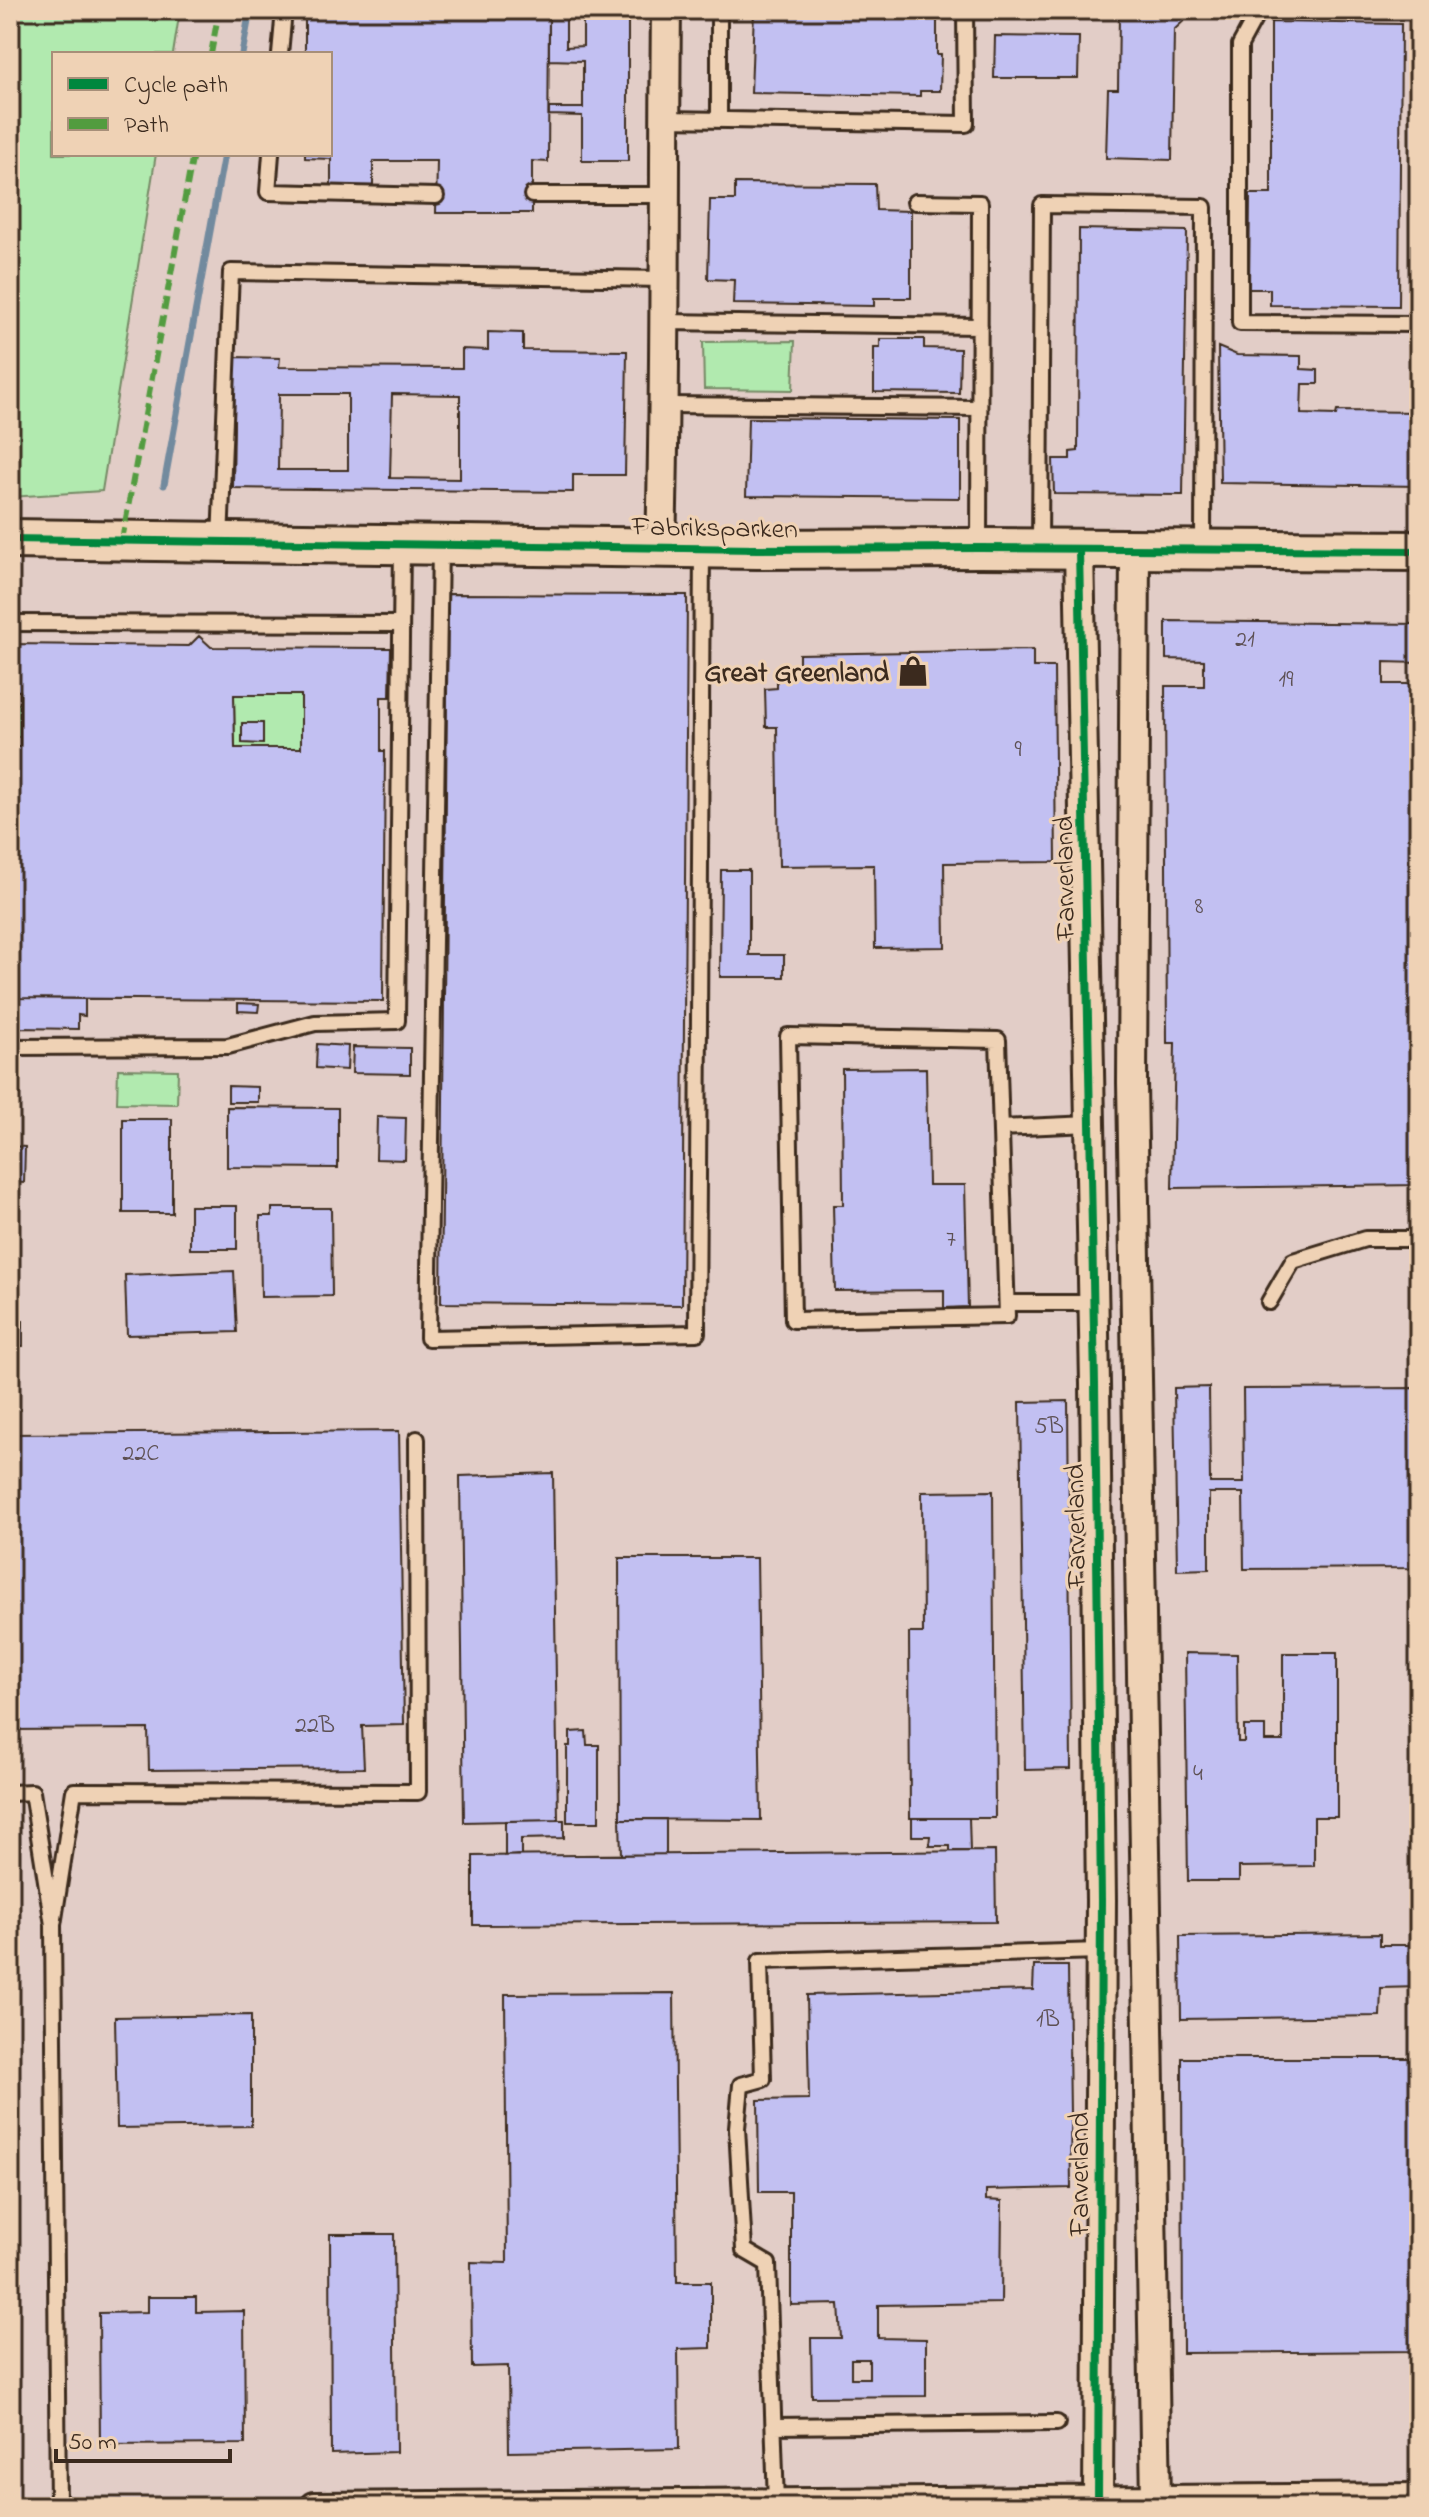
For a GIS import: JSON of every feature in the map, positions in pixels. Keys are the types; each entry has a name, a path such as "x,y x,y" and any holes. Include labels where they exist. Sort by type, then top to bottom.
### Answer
{"street":[{"name":"Fabriksparken","path":"661,547 665,405 666,10"},
{"name":"Fabriksparken","path":"10,539 702,548 1419,551"},
{"name":"Farverland","path":"1079,549 1095,1384 1101,1900 1098,2502"},
{"path":"1135,550 1132,1083 1156,2501"},
{"path":"1086,923 1133,923"},
{"path":"1093,1303 1136,1302"},
{"path":"1095,1384 1137,1383"},
{"path":"1097,1589 1140,1589"},
{"path":"1101,1900 1146,1899"},
{"path":"315,2507 1419,2498"}],"lane":[{"path":"280,52 284,10"},
{"path":"719,10 719,119"},
{"path":"665,119 966,124 965,10"},
{"path":"1259,10 1240,45 1240,323 1419,324"},
{"path":"271,156 268,192 436,196"},
{"path":"532,195 665,195"},
{"path":"915,202 980,203 979,548"},
{"path":"1040,549 1042,205 1204,207 1203,550"},
{"path":"220,541 231,272 664,279"},
{"path":"663,322 980,326"},
{"path":"665,405 979,408"},
{"path":"10,1047 228,1046 315,1023 397,1021 402,544"},
{"path":"440,544 428,1338 697,1333 702,548"},
{"path":"10,623 400,624"},
{"path":"788,1036 998,1040 1007,1303 1007,1316 793,1320 788,1036"},
{"path":"1001,1128 1090,1124"},
{"path":"1269,1302 1293,1261 1365,1239 1419,1239"},
{"path":"1007,1303 1093,1303"},
{"path":"53,1925 74,1791 418,1792 417,1439"},
{"path":"10,1793 32,1792 53,1925 58,2507"},
{"path":"776,2504 768,2264 744,2250 737,2128 741,2085 763,2079 760,1961 1100,1951"},
{"path":"774,2426 1057,2423"}],"green space":[{"path":"10,10 180,10 173,52 52,52 52,156 156,156 102,491 10,497"},
{"path":"795,341 793,390 704,389 703,342"},
{"path":"234,695 301,695 301,748 235,748"},
{"path":"10,704 20,704 20,737 10,737"},
{"path":"118,1069 178,1070 177,1104 117,1103"}],"building":[{"path":"305,10 549,10 548,162 532,161 532,213 436,213 437,161 373,161 373,191 331,191 331,159 305,156 332,156 332,52 305,52"},
{"path":"549,10 566,10 566,47 583,46 583,10 628,10 628,161 582,161 582,116 549,115 549,108 583,108 583,61 549,60"},
{"path":"754,10 920,10 920,17 937,17 937,55 941,55 940,91 920,91 920,96 751,93"},
{"path":"1122,10 1240,10 1240,16 1190,15 1174,30 1172,160 1106,158 1108,89 1118,89 1119,14"},
{"path":"1271,22 1401,24 1399,306 1270,305 1270,289 1249,289 1250,194 1271,194"},
{"path":"995,36 1079,37 1078,78 994,78"},
{"path":"735,183 875,184 876,210 911,211 911,298 874,298 874,306 733,304 734,280 708,279 710,200 735,200"},
{"path":"1079,229 1187,231 1183,495 1054,494 1053,459 1070,459 1070,452 1078,451"},
{"path":"488,332 523,333 523,350 627,351 625,475 573,475 573,492 233,488 235,357 280,358 279,367 462,368 462,349 488,350","holes":["279,394 348,394 348,470 278,470","392,394 460,395 460,479 390,478"]},
{"path":"880,339 924,339 924,348 960,349 959,393 874,392 874,348 880,348"},
{"path":"1218,347 1237,355 1301,356 1301,369 1318,370 1318,384 1302,384 1301,414 1419,412 1419,486 1220,483"},
{"path":"748,418 960,420 960,498 746,496"},
{"path":"448,594 687,595 682,1305 441,1303"},
{"path":"1166,621 1419,624 1419,663 1384,662 1384,684 1419,684 1419,1185 1172,1188 1175,1043 1167,1043 1165,686 1204,686 1204,660 1166,659"},
{"path":"199,636 211,647 391,648 390,697 381,697 381,751 385,751 383,1001 10,998 12,747 20,747 20,691 10,690 10,644 189,646","holes":["234,695 301,695 301,748 235,748"]},
{"path":"1033,650 1033,667 1054,667 1056,862 944,863 945,947 875,948 874,865 779,866 777,727 766,727 765,689 777,688 777,668 799,667 799,654"},
{"path":"242,723 263,723 263,744 242,743"},
{"path":"721,870 749,870 749,955 784,955 784,977 720,977"},
{"path":"10,998 85,999 85,1016 78,1015 78,1029 19,1028 19,1036 10,1036"},
{"path":"238,1003 259,1004 258,1012 238,1011"},
{"path":"317,1044 348,1046 347,1070 316,1068"},
{"path":"353,1047 410,1048 410,1074 352,1073"},
{"path":"926,1068 928,1185 965,1185 968,1307 944,1308 944,1290 835,1291 833,1205 843,1205 842,1069"},
{"path":"228,1086 258,1087 258,1102 228,1102"},
{"path":"227,1107 338,1108 338,1168 227,1167"},
{"path":"377,1117 406,1118 405,1160 376,1159"},
{"path":"123,1119 172,1119 172,1213 123,1213"},
{"path":"10,1146 25,1147 24,1183 10,1182"},
{"path":"190,1206 237,1206 237,1249 190,1249"},
{"path":"272,1208 331,1208 332,1296 261,1297 260,1216 272,1216"},
{"path":"234,1271 237,1332 127,1335 125,1275"},
{"path":"23,1321 23,1346 10,1346 10,1322"},
{"path":"1209,1387 1210,1483 1244,1483 1243,1389 1419,1388 1419,1568 1244,1569 1243,1493 1209,1493 1209,1569 1177,1570 1174,1388"},
{"path":"1068,1401 1071,1769 1025,1770 1020,1402"},
{"path":"399,1431 404,1725 362,1726 364,1768 149,1770 148,1729 10,1730 10,1434"},
{"path":"553,1473 558,1820 464,1822 460,1476"},
{"path":"993,1491 995,1818 910,1818 909,1633 923,1633 922,1492"},
{"path":"619,1558 757,1558 761,1820 620,1819"},
{"path":"1185,1653 1237,1654 1238,1742 1244,1742 1244,1726 1265,1726 1265,1741 1283,1741 1283,1653 1337,1653 1337,1817 1314,1817 1314,1866 1239,1867 1239,1881 1188,1881"},
{"path":"586,1731 587,1745 599,1745 599,1822 567,1822 567,1746 570,1746 570,1732"},
{"path":"912,1818 969,1818 970,1851 950,1851 950,1846 929,1846 930,1836 912,1836"},
{"path":"620,1819 666,1819 666,1854 621,1855"},
{"path":"564,1820 564,1838 521,1839 521,1855 505,1856 505,1821"},
{"path":"995,1851 996,1922 473,1925 473,1856"},
{"path":"1380,1934 1380,1945 1419,1945 1419,1987 1381,1988 1380,2016 1181,2019 1180,1936"},
{"path":"1034,1966 1068,1966 1071,2188 986,2190 986,2200 1002,2201 1001,2303 878,2305 878,2338 926,2339 926,2396 812,2397 811,2338 841,2338 839,2304 791,2305 791,2192 759,2192 758,2100 809,2099 807,1995 1033,1990","holes":["851,2359 869,2359 869,2378 851,2378"]},
{"path":"674,1993 677,2282 711,2282 711,2348 678,2349 679,2449 509,2452 508,2366 472,2367 471,2262 507,2263 505,1994"},
{"path":"251,2015 251,2126 117,2128 115,2017"},
{"path":"10,2057 14,2057 16,2178 10,2178"},
{"path":"1182,2058 1419,2058 1419,2351 1183,2353"},
{"path":"330,2234 394,2234 396,2452 331,2454"},
{"path":"147,2297 196,2297 196,2312 244,2311 245,2444 100,2445 99,2313 147,2312"}],"waterway":[{"path":"242,52 250,10"},
{"path":"164,485 224,156"}],"marked path":[{"path":"211,52 219,10"},
{"path":"122,540 193,156"}],"cycle path":[{"path":"10,539 757,549 1419,551"},
{"path":"1079,549 1095,1384 1101,1900 1098,2502"}],"place":[{"name":"Great Greenland","path":"913,671"}]}
